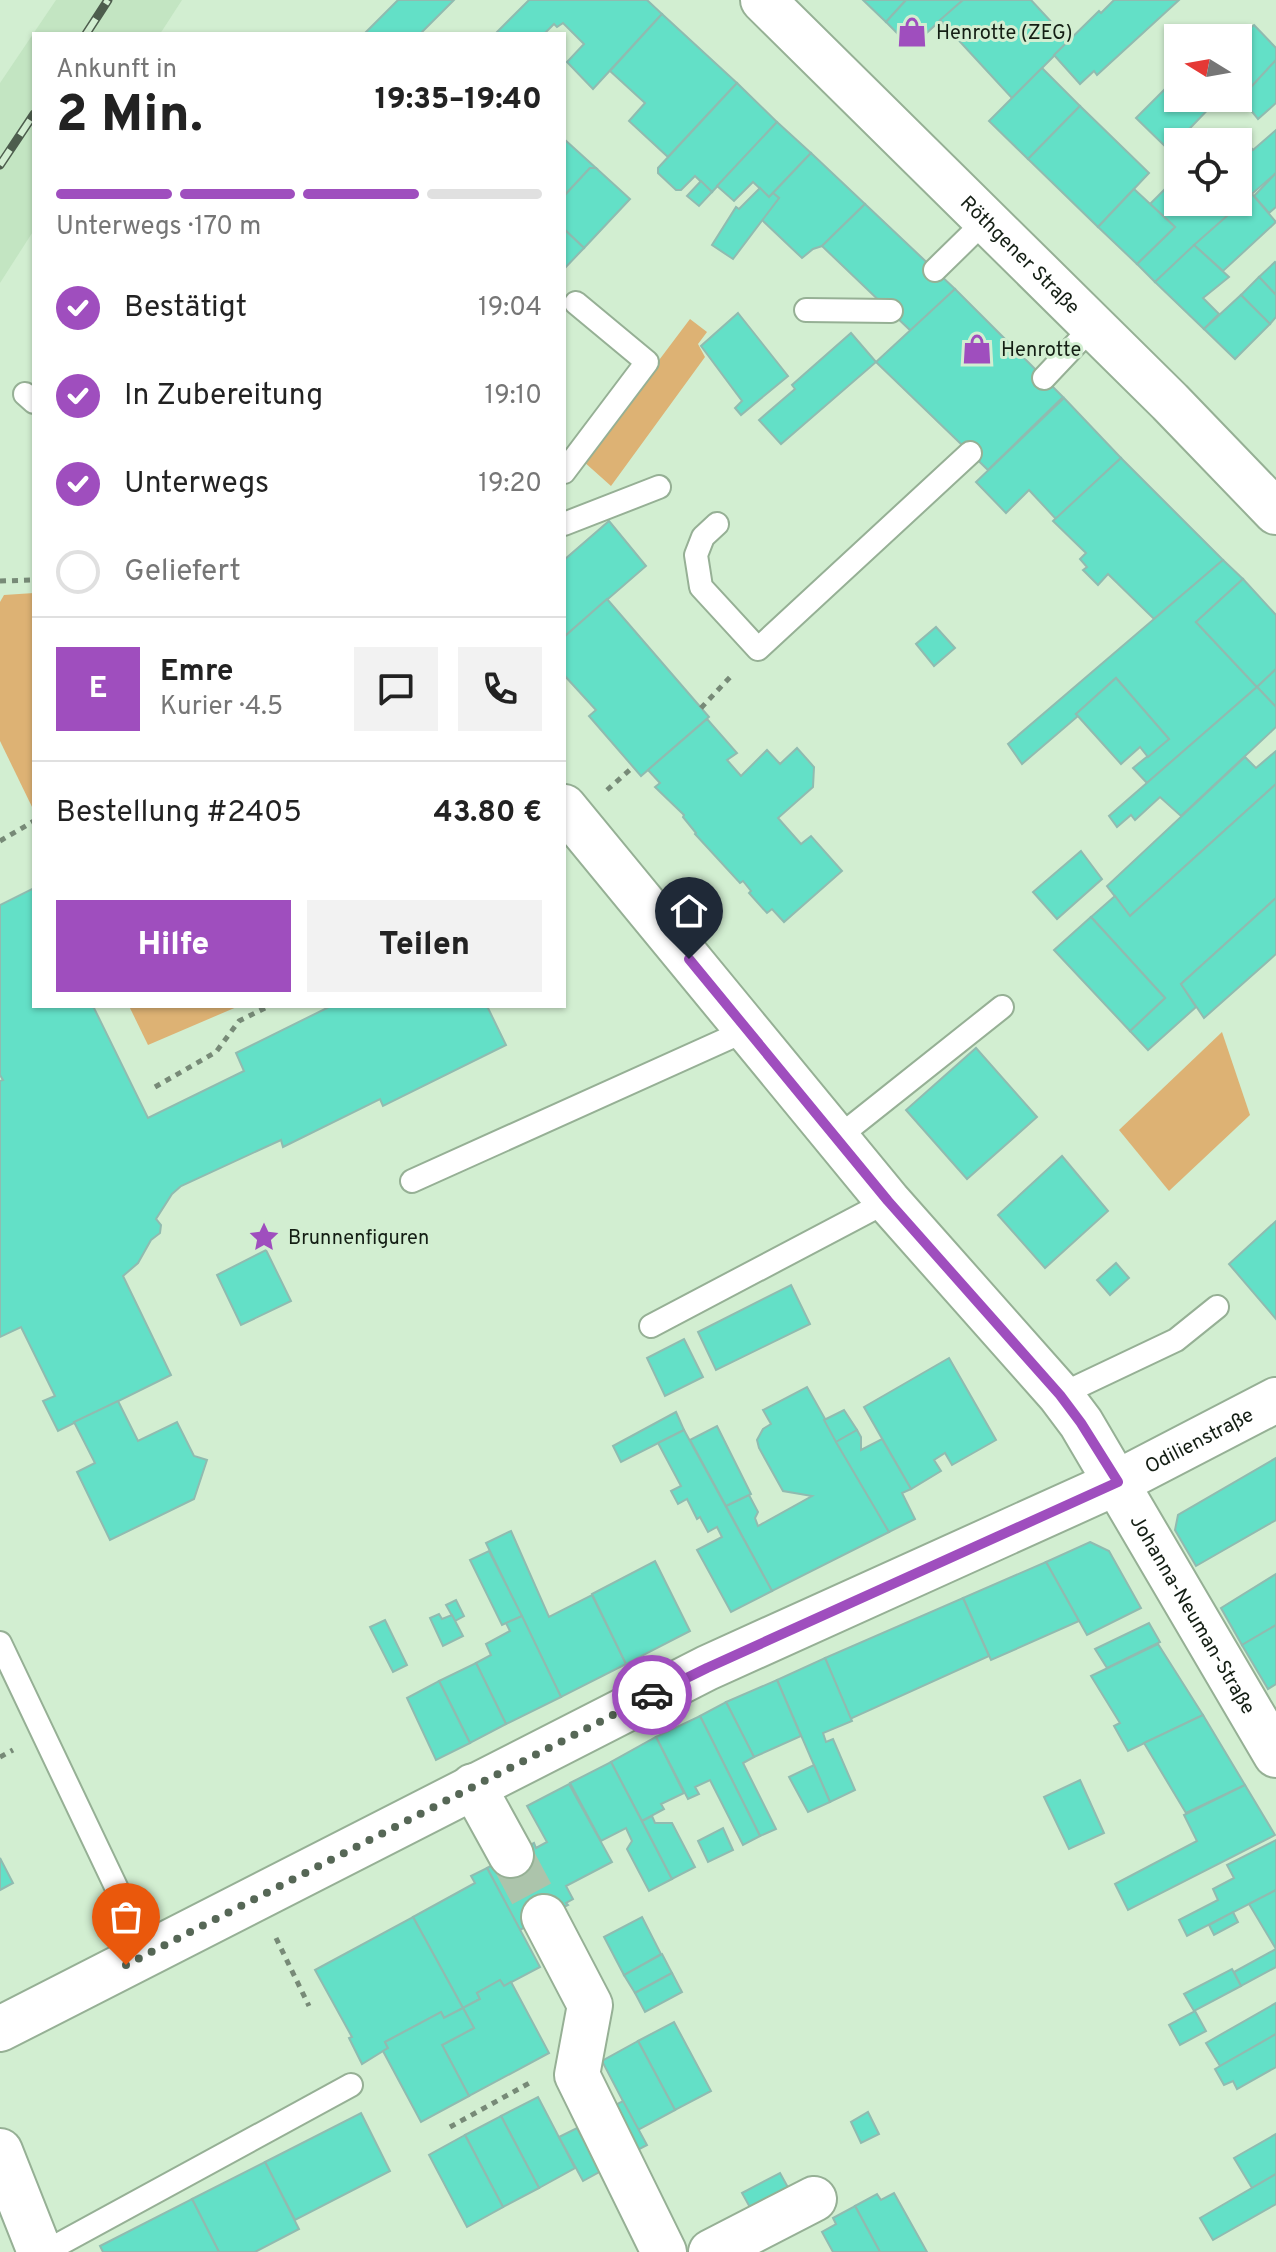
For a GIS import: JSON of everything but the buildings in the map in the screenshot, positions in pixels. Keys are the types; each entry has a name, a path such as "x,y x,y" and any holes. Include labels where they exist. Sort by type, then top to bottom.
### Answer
{"main road":[{"name":"Röthgener Straße","path":"763,0 1276,512"},
{"name":"Johanna-Neuman-Straße","path":"566,809 888,1201 1060,1395 1118,1482 1276,1755"},
{"name":"Odilienstraße","path":"0,2029 707,1668 1118,1482 1276,1400"},
{"path":"473,1786 511,1855"},
{"path":"544,1917 590,2005 577,2075 663,2250"},
{"path":"0,2151 43,2252"},
{"path":"711,2252 814,2199"}],"lane":[{"path":"935,270 986,220"},
{"path":"566,469 647,362 576,303"},
{"path":"806,310 891,311"},
{"path":"1044,378 1093,326"},
{"path":"717,524 703,537 696,555 701,587 758,649 970,453"},
{"path":"566,523 659,487"},
{"path":"836,1139 1002,1007"},
{"path":"412,1181 747,1030"},
{"path":"651,1326 888,1201"},
{"path":"1060,1395 1176,1340 1217,1307"},
{"path":"0,1643 148,1954"},
{"path":"43,2252 351,2085"}],"path":[{"path":"0,581 32,580"},
{"path":"701,708 758,649"},
{"path":"0,841 32,822"},
{"path":"155,1087 216,1052 239,1021 265,1008"},
{"path":"284,1955 309,2006"},
{"path":"450,2127 548,2073 577,2075"}],"shaded area":[{"path":"56,0 182,0 161,32 34,32"},
{"path":"32,36 32,233 0,283 0,83"},
{"path":"690,319 707,332 698,344 705,357 611,486 583,461"},
{"path":"32,593 32,807 0,741 0,602 4,595"},
{"path":"130,1008 234,1008 148,1045"},
{"path":"1222,1032 1250,1115 1169,1191 1119,1130"}],"tunnel":[{"path":"511,1855 544,1917"}],"railway":[{"path":"87,32 108,0"},
{"path":"0,165 32,117"}],"way so far":[{"path":"126,1965 652,1695"}],"place":[{"name":"Henrotte (ZEG)","path":"912,32"},
{"name":"Henrotte","path":"977,349"},
{"name":"Brunnenfiguren","path":"264,1237"}],"route":[{"path":"652,1695 1118,1482 1060,1395 888,1201 689,959"}]}
